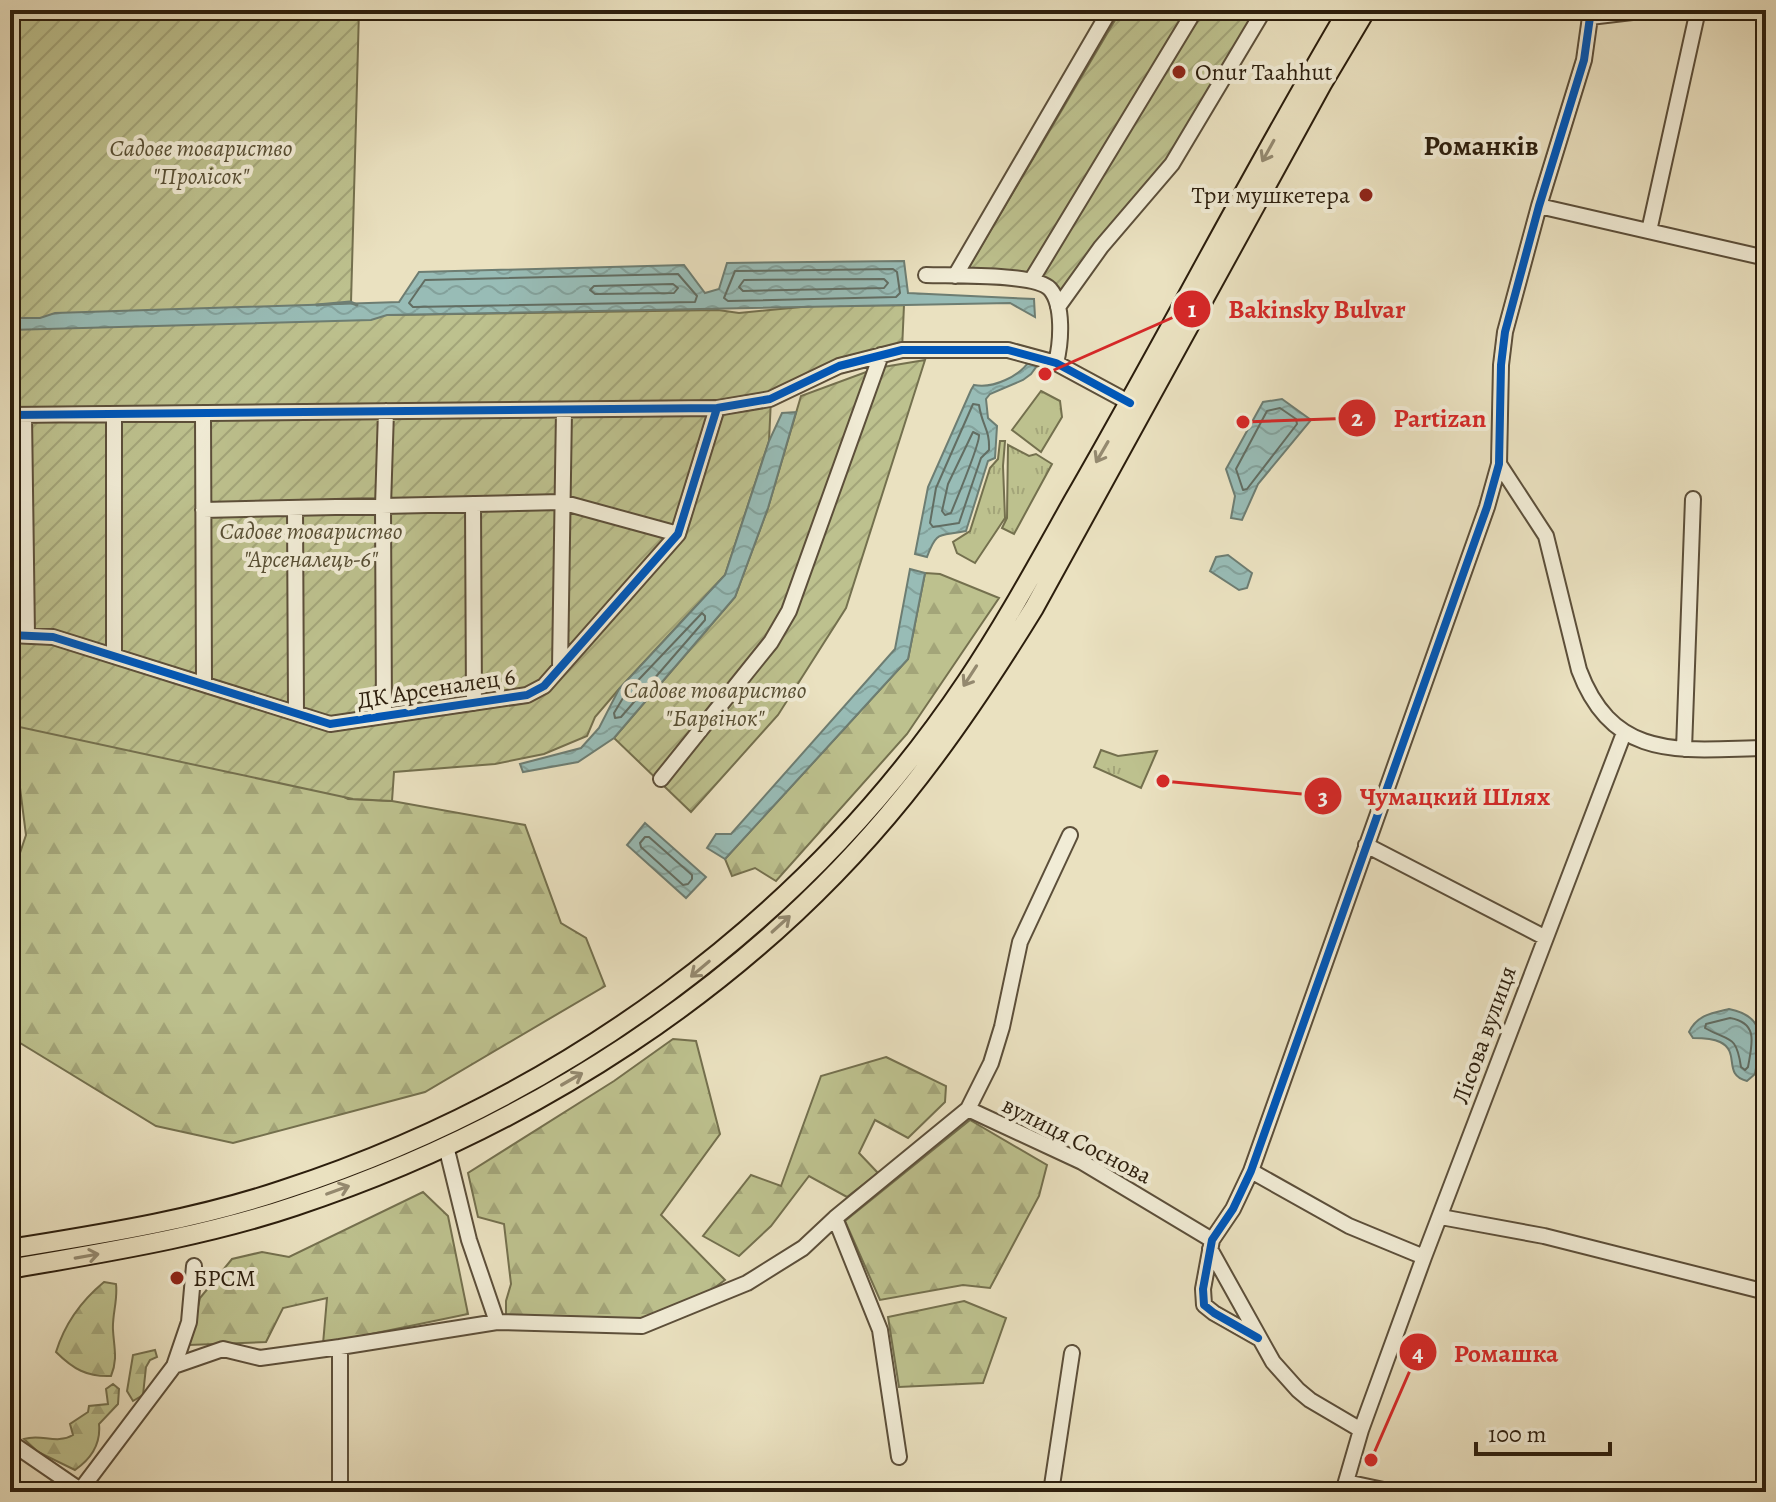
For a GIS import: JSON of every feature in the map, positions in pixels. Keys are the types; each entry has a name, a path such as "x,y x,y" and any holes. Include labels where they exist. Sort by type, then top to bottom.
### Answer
{"main road":[{"path":"10,1249 151,1226 280,1191 392,1150 508,1095 625,1024 693,975 812,869 915,752 995,637 1130,403 1348,10"},
{"path":"10,1269 158,1242 243,1221 344,1189 446,1146 592,1067 674,1013 712,984 801,905 903,797 995,672 1034,608 1322,84 1366,10"}],"street":[{"path":"955,276 1110,10"},
{"path":"1032,279 1195,10"},
{"path":"1058,307 1101,247 1172,164 1264,10"},
{"path":"1258,1338 1204,1305 1203,1289 1211,1244 1233,1209 1251,1171 1487,507 1499,464 1501,365 1505,332 1539,206 1584,60 1591,14 1649,10"},
{"path":"1649,231 1698,10"},
{"path":"1539,206 1766,258"},
{"path":"926,275 1032,279 1049,289 1058,307 1060,349 1056,363"},
{"path":"27,636 17,415 717,408 770,399 839,366 902,350 1008,350 1056,363 1130,403"},
{"path":"661,779 771,642 789,611 881,355"},
{"name":"ДК Арсеналец 6","path":"10,635 53,637 330,724 527,695 544,686 678,534 717,408"},
{"path":"560,668 564,410"},
{"path":"384,716 386,411"},
{"path":"203,413 204,684"},
{"path":"114,414 114,656"},
{"path":"1499,464 1546,536 1585,686 1624,733 1643,743 1684,749 1766,748"},
{"path":"1684,749 1693,499"},
{"path":"203,510 561,502 678,534"},
{"path":"473,504 474,703"},
{"path":"295,508 296,713"},
{"name":"Лісова вулиця","path":"1345,1487 1361,1430 1424,1257 1624,733"},
{"name":"вулиця Соснова","path":"1070,835 1020,942 991,1063 968,1109 1082,1162 1211,1244"},
{"path":"1366,845 1544,937"},
{"path":"174,1366 223,1349 260,1358 497,1322 642,1326 747,1283 803,1248 968,1109"},
{"path":"446,1146 469,1240 497,1322"},
{"path":"1251,1171 1349,1226 1424,1257"},
{"path":"1441,1217 1544,1236 1766,1292"},
{"path":"835,1218 880,1330 899,1457"},
{"path":"1211,1244 1273,1362 1298,1390 1361,1430"},
{"path":"10,1442 80,1491 174,1366 189,1322 194,1266"},
{"path":"340,1347 340,1492"},
{"path":"1047,1490 1072,1353"},
{"path":"1345,1487 1393,1492"}],"green space":[{"name":"Садове товариство \"Арсеналець-6\"","path":"10,10 359,10 351,303 387,315 718,310 739,313 812,306 904,305 902,350 839,366 771,399 769,441 725,575 595,717 587,736 544,754 495,764 394,772 392,801 353,799 10,725"},
{"path":"1121,10 1266,10 1172,164 1063,299 1032,279 963,277"},
{"name":"Садове товариство \"Барвінок\"","path":"925,360 846,608 778,715 691,812 614,738 735,597 768,508 801,396 877,368"},
{"path":"1041,391 1060,401 1062,417 1041,452 1012,430"},
{"path":"1000,441 1005,441 1005,518 975,563 957,553 953,542 970,531 990,468 998,459"},
{"path":"1008,445 1029,456 1036,454 1052,464 1014,534 1002,528 1007,518"},
{"path":"925,573 940,574 999,598 907,734 776,881 755,868 732,876 725,859 908,659"},
{"path":"172,710 348,799 392,801 525,825 561,923 586,938 605,986 425,1092 233,1143 156,1126 12,1038 10,883 26,835 12,725"},
{"path":"1101,750 1118,756 1157,751 1141,788 1094,767"},
{"path":"673,1039 696,1041 720,1134 661,1215 725,1280 710,1291 640,1319 506,1316 511,1284 504,1224 478,1217 468,1173 614,1081"},
{"path":"886,1057 946,1086 945,1102 908,1138 875,1120 859,1153 878,1173 847,1197 809,1176 771,1226 739,1256 703,1236 751,1175 781,1186 821,1076"},
{"path":"970,1120 1047,1165 1039,1196 990,1288 963,1285 880,1300 845,1221"},
{"path":"423,1192 448,1216 468,1314 323,1344 327,1298 283,1308 266,1342 189,1345 200,1298 232,1259 262,1252 289,1257"},
{"path":"104,1282 116,1284 113,1324 115,1359 111,1376 81,1371 56,1352 75,1313"},
{"path":"964,1301 1006,1318 983,1383 899,1387 888,1317"},
{"path":"155,1350 157,1357 150,1360 146,1367 143,1395 133,1401 127,1391 133,1355"},
{"path":"113,1384 119,1389 118,1404 99,1424 94,1450 75,1470 38,1452 24,1439 61,1439 73,1435 70,1424 88,1412 89,1406 108,1404 106,1389"}],"water":[{"path":"904,261 908,293 1034,299 1035,317 1010,303 387,315 371,320 10,330 10,318 40,318 55,313 399,302 419,272 684,265 705,293 719,289 727,263"},
{"path":"1030,360 1039,363 1031,374 990,394 986,399 988,418 997,426 995,458 988,461 966,531 937,538 927,557 915,554 928,487 971,390 974,385 1005,380"},
{"path":"1282,399 1311,420 1258,484 1242,520 1231,518 1235,496 1226,469 1263,402"},
{"path":"796,412 768,508 735,597 614,738 578,762 523,772 520,764 581,748 599,728 619,689 725,575 769,441 782,413"},
{"path":"1228,555 1252,573 1247,588 1239,590 1210,571 1216,557"},
{"path":"910,569 925,573 908,659 725,859 707,848 716,834 731,834 895,649"},
{"path":"645,823 706,877 686,898 627,845"},
{"path":"1729,1009 1751,1018 1759,1033 1755,1074 1747,1081 1735,1074 1726,1046 1714,1040 1693,1038 1689,1032 1701,1018"}],"waterway":[{"path":"317,305 350,302 357,305"}],"cycle path":[{"path":"1258,1338 1204,1305 1203,1289 1212,1240 1233,1209 1251,1171 1487,507 1499,464 1501,365 1505,332 1539,206 1584,60 1591,10"},
{"path":"10,415 717,408 770,399 839,366 902,350 1008,350 1056,363 1130,403"},
{"path":"10,635 53,637 330,724 527,695 544,686 678,534 717,408"}],"place":[{"name":"Onur Taahhut","path":"1179,72"},
{"name":"Три мушкетера","path":"1366,195"},
{"name":"Bakinsky Bulvar","path":"1045,374"},
{"name":"Partizan","path":"1243,422"},
{"name":"Чумацкий Шлях","path":"1163,781"},
{"name":"БРСМ","path":"177,1278"},
{"name":"Ромашка","path":"1371,1460"}],"district":[{"name":"Романків","path":"1481,145"}],"park label":[{"name":"Садове товариство \"Пролісок\"","path":"201,162"}]}
